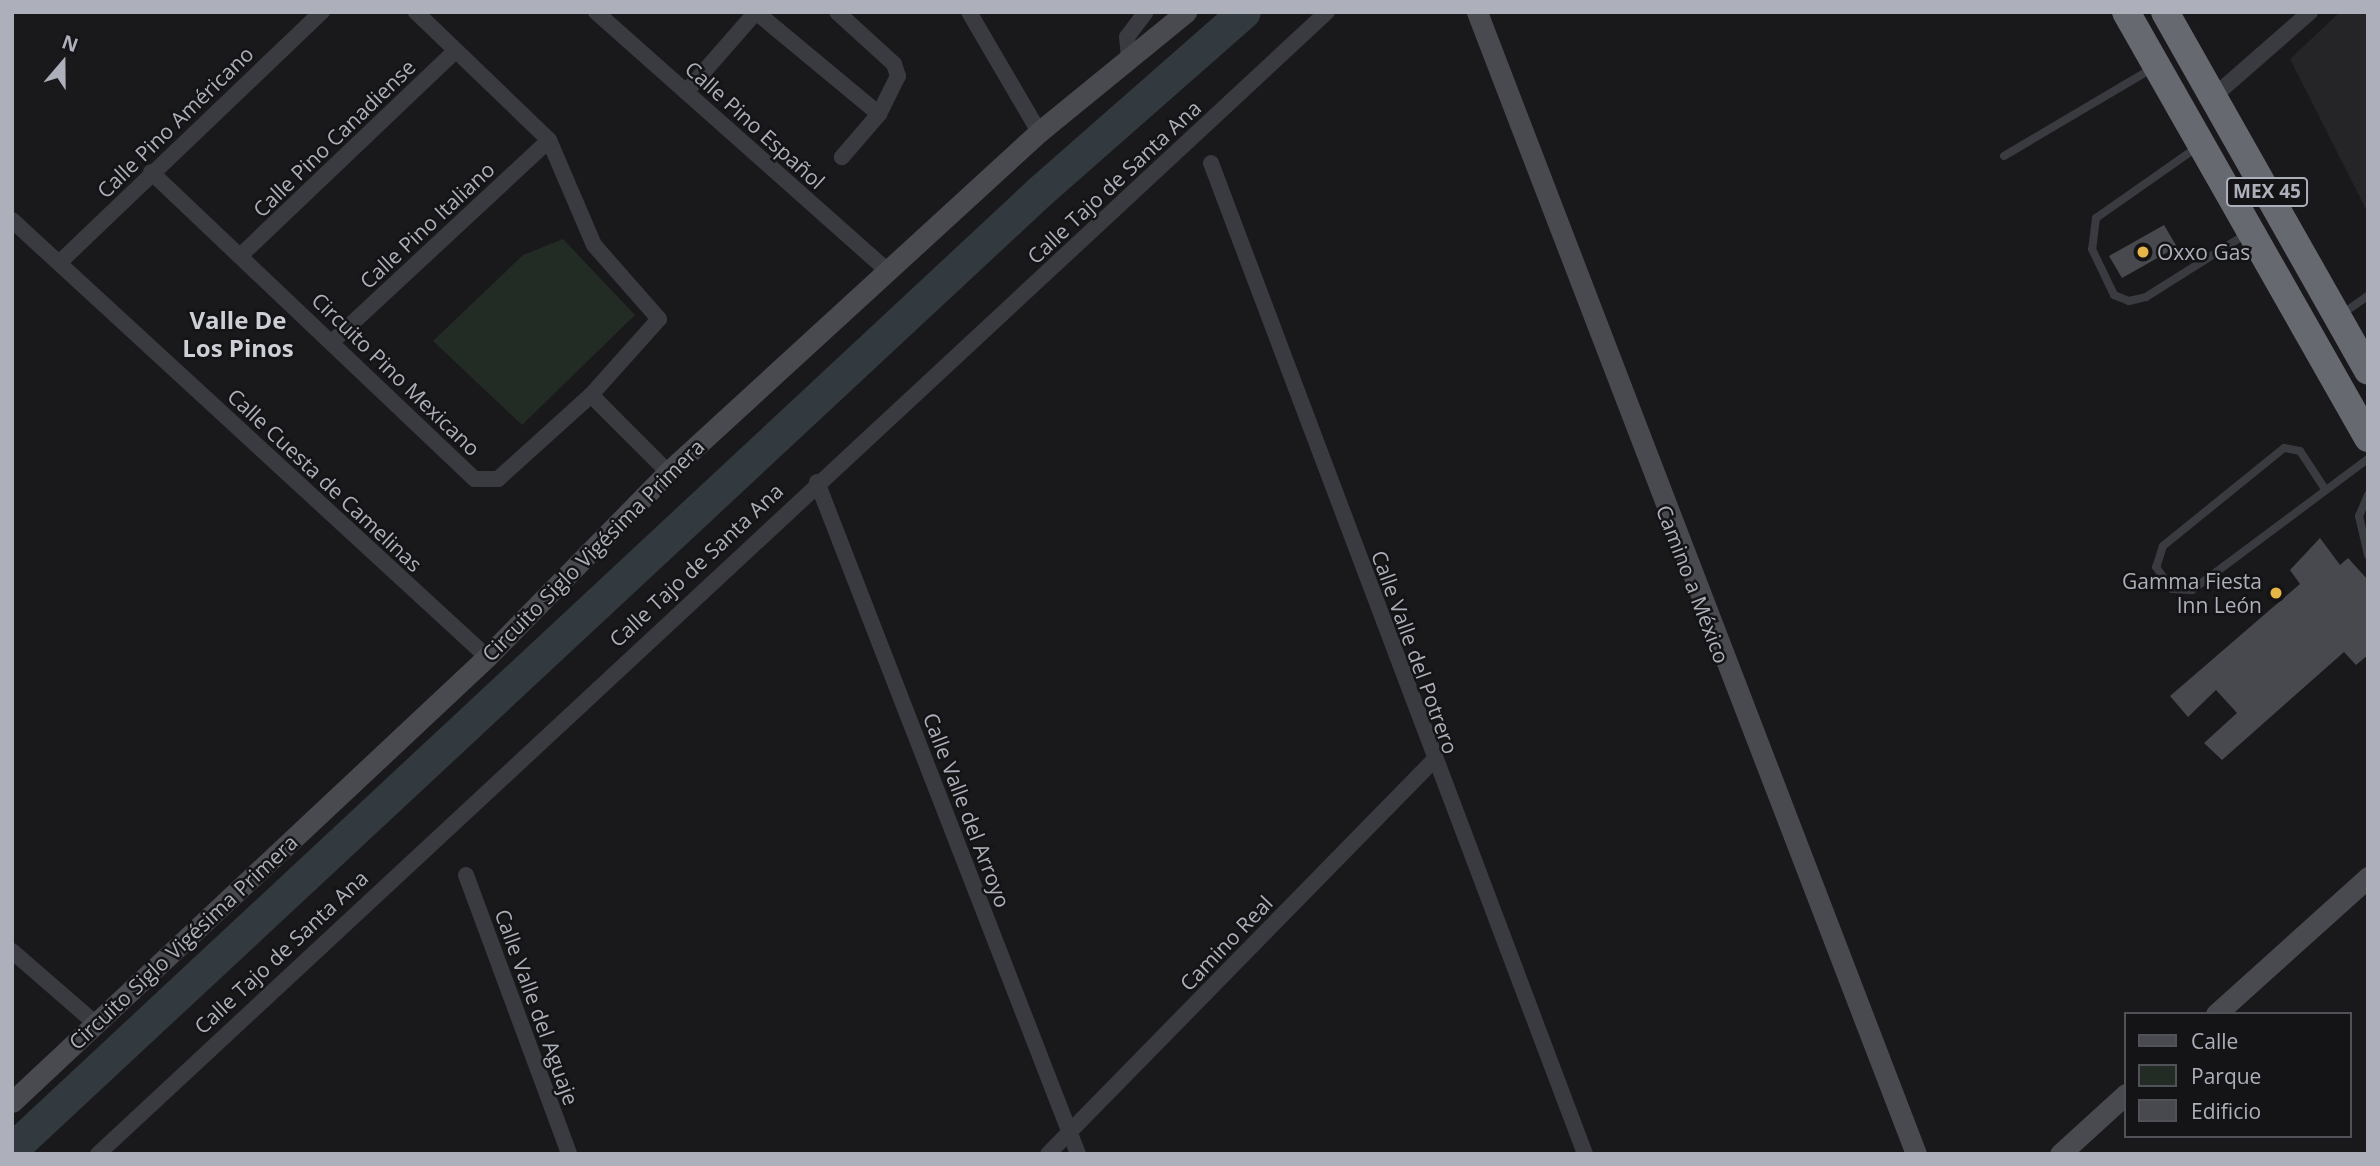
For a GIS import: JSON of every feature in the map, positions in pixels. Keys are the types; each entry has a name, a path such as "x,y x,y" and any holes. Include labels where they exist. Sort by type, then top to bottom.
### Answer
{"highway":[{"name":"MEX 45","path":"2126,12 2368,438"},
{"name":"MEX 45","path":"2165,12 2368,371"}],"main road":[{"name":"Circuito Siglo Vigésima Primera","path":"12,1102 486,657 668,472 1039,132 1186,12"},
{"name":"Camino a México","path":"1477,12 1916,1154"},
{"path":"2218,1012 2368,877"},
{"path":"2060,1154 2124,1096"}],"street":[{"name":"Calle Pino Américano","path":"59,263 321,12"},
{"name":"Circuito Pino Mexicano","path":"151,172 333,341 475,479 488,482 591,395 659,319 594,245 549,140 415,12"},
{"path":"686,92 756,12 878,114"},
{"path":"837,12 894,64 898,76 878,114 842,157"},
{"path":"969,12 1039,132"},
{"path":"1129,59 1128,37 1146,12"},
{"name":"Calle Tajo de Santa Ana","path":"98,1154 817,482 1327,12"},
{"path":"2213,96 2310,12"},
{"name":"Calle Pino Español","path":"598,13 887,270"},
{"name":"Calle Pino Canadiense","path":"242,255 455,51"},
{"name":"Calle Pino Italiano","path":"333,341 549,140"},
{"name":"Calle Valle del Potrero","path":"1211,163 1433,761 1585,1154"},
{"name":"Calle Cuesta de Camelinas","path":"12,220 486,657"},
{"path":"591,395 668,472"},
{"name":"Calle Valle del Arroyo","path":"817,482 1078,1154"},
{"name":"Camino Real","path":"1048,1154 1433,761"},
{"name":"Calle Valle del Aguaje","path":"466,875 569,1154"},
{"path":"12,950 96,1024"}],"lane":[{"path":"2004,156 2157,66"},
{"path":"2202,144 2096,218 2092,249 2113,295 2129,301 2146,297 2252,231"},
{"path":"2337,317 2368,296"},
{"path":"2325,489 2299,450 2284,448 2163,546 2156,567 2172,589 2192,590 2368,459"},
{"path":"2368,495 2360,516 2368,555"}],"shaded area":[{"path":"2340,12 2368,12 2368,213 2290,59"}],"green space":[{"path":"563,239 635,315 522,425 433,341 523,255"}],"building":[{"name":"Oxxo Gas","path":"2164,225 2177,247 2122,278 2109,256"},
{"path":"2320,538 2340,565 2348,558 2368,580 2368,655 2356,665 2344,652 2222,760 2204,743 2237,713 2216,690 2188,717 2170,696 2300,584 2290,570"}],"waterway":[{"path":"12,1149 1040,191 1244,12"}],"place":[{"name":"Oxxo Gas","path":"2143,252"},
{"name":"Gamma Fiesta Inn León","path":"2276,593"}],"district":[{"name":"Valle De Los Pinos","path":"238,334"}]}
